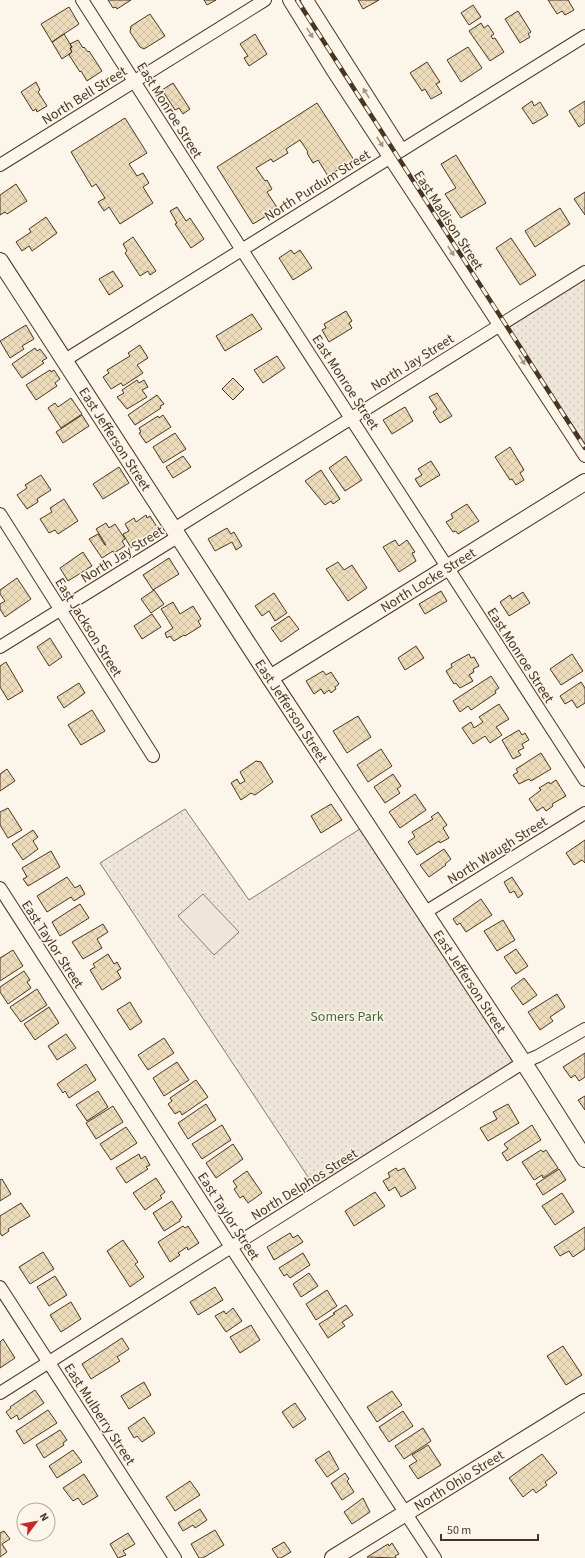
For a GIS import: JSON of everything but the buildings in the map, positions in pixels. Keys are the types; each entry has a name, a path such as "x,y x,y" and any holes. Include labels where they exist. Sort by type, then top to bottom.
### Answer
{"street":[{"name":"East Monroe Street","path":"82,0 585,780"},
{"name":"North Bell Street","path":"0,165 265,0"},
{"name":"East Madison Street","path":"289,0 334,73 585,456"},
{"path":"307,0 402,150"},
{"name":"North Purdum Street","path":"65,360 585,36"},
{"name":"East Jefferson Street","path":"0,261 270,678 424,913 524,1062 585,1159"},
{"name":"North Jay Street","path":"0,647 61,609 351,418 585,272"},
{"name":"North Locke Street","path":"270,678 585,482"},
{"name":"East Jackson Street","path":"0,514 153,756"},
{"name":"North Waugh Street","path":"424,913 585,813"},
{"name":"East Taylor Street","path":"0,888 231,1247 435,1558"},
{"name":"North Delphos Street","path":"0,1393 524,1062 538,1056 585,1029"},
{"name":"East Mulberry Street","path":"0,1287 175,1558"},
{"name":"North Ohio Street","path":"333,1558 585,1402"}],"green space":[{"path":"585,272 585,455 505,322"},
{"name":"Somers Park","path":"185,809 249,900 366,825 524,1062 318,1192 100,863"},
{"path":"203,894 239,932 214,955 178,916"}],"railway":[{"path":"297,0 585,448"}]}
